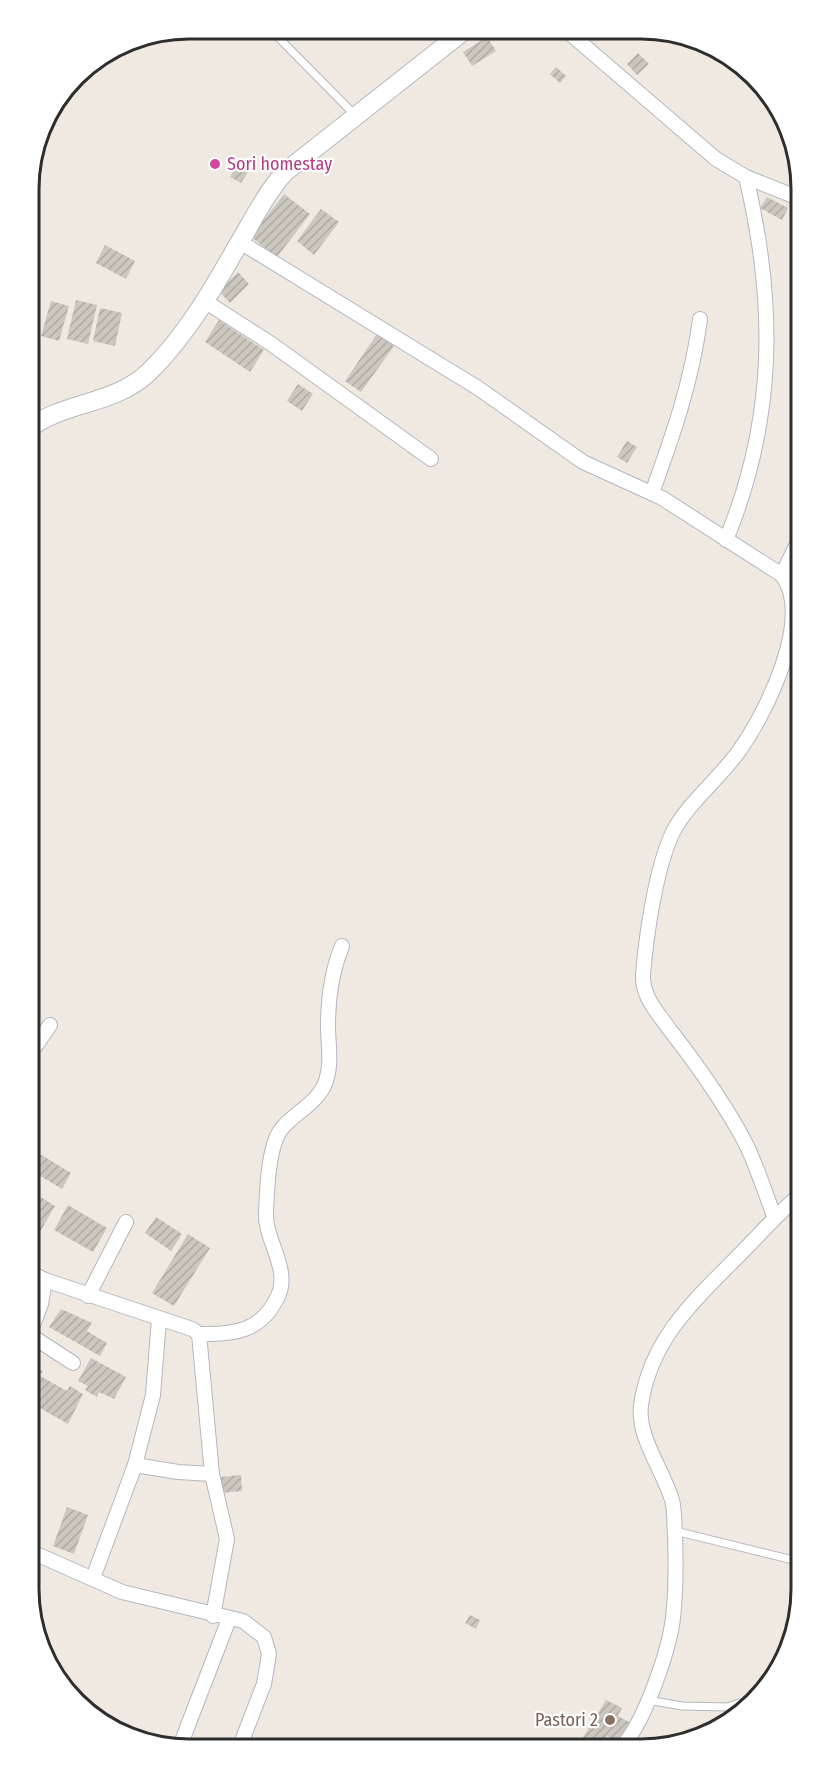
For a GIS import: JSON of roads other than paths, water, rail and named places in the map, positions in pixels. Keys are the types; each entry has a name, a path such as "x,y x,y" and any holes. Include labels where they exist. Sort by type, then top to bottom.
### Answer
{"main road":[{"path":"39,423 95,402 134,384 149,371 206,302 263,202 285,172 453,39"}],"street":[{"path":"576,39 702,148 746,177 791,195"},
{"path":"726,540 739,510 759,431 767,352 768,311 764,275 746,177"},
{"path":"240,242 460,376 583,462 652,493 782,575 791,589"},
{"path":"206,302 270,343 431,459"},
{"path":"652,493 675,432 696,351 700,319"},
{"path":"782,575 791,556"},
{"path":"774,1216 747,1145 696,1064 649,1000 643,976 659,880 674,830 739,752 759,720 791,633"},
{"path":"39,1310 41,1304 39,1277 88,1296 192,1329 199,1334 223,1334 252,1328 270,1311 280,1294 282,1280 266,1217 270,1167 283,1127 304,1110 325,1084 329,1062 331,975 342,946"},
{"path":"39,1041 50,1025"},
{"path":"627,1739 648,1700 673,1619 675,1531 673,1503 664,1476 645,1435 641,1407 648,1377 678,1317 749,1246 774,1216 791,1202"},
{"path":"88,1296 126,1222"},
{"path":"93,1578 135,1465 153,1395 159,1319"},
{"path":"199,1334 212,1474 227,1539 213,1616"},
{"path":"39,1341 73,1363"},
{"path":"135,1465 212,1474"},
{"path":"39,1555 122,1592 213,1616 243,1621 264,1637 269,1654 264,1684 243,1739"},
{"path":"183,1739 229,1618"}],"lane":[{"path":"280,39 355,115"},
{"path":"675,1531 791,1560"},
{"path":"648,1700 682,1706 728,1707 737,1704"}],"place":[{"name":"Sori homestay","path":"215,164"},
{"name":"Pastori 2","path":"610,1720"}]}
